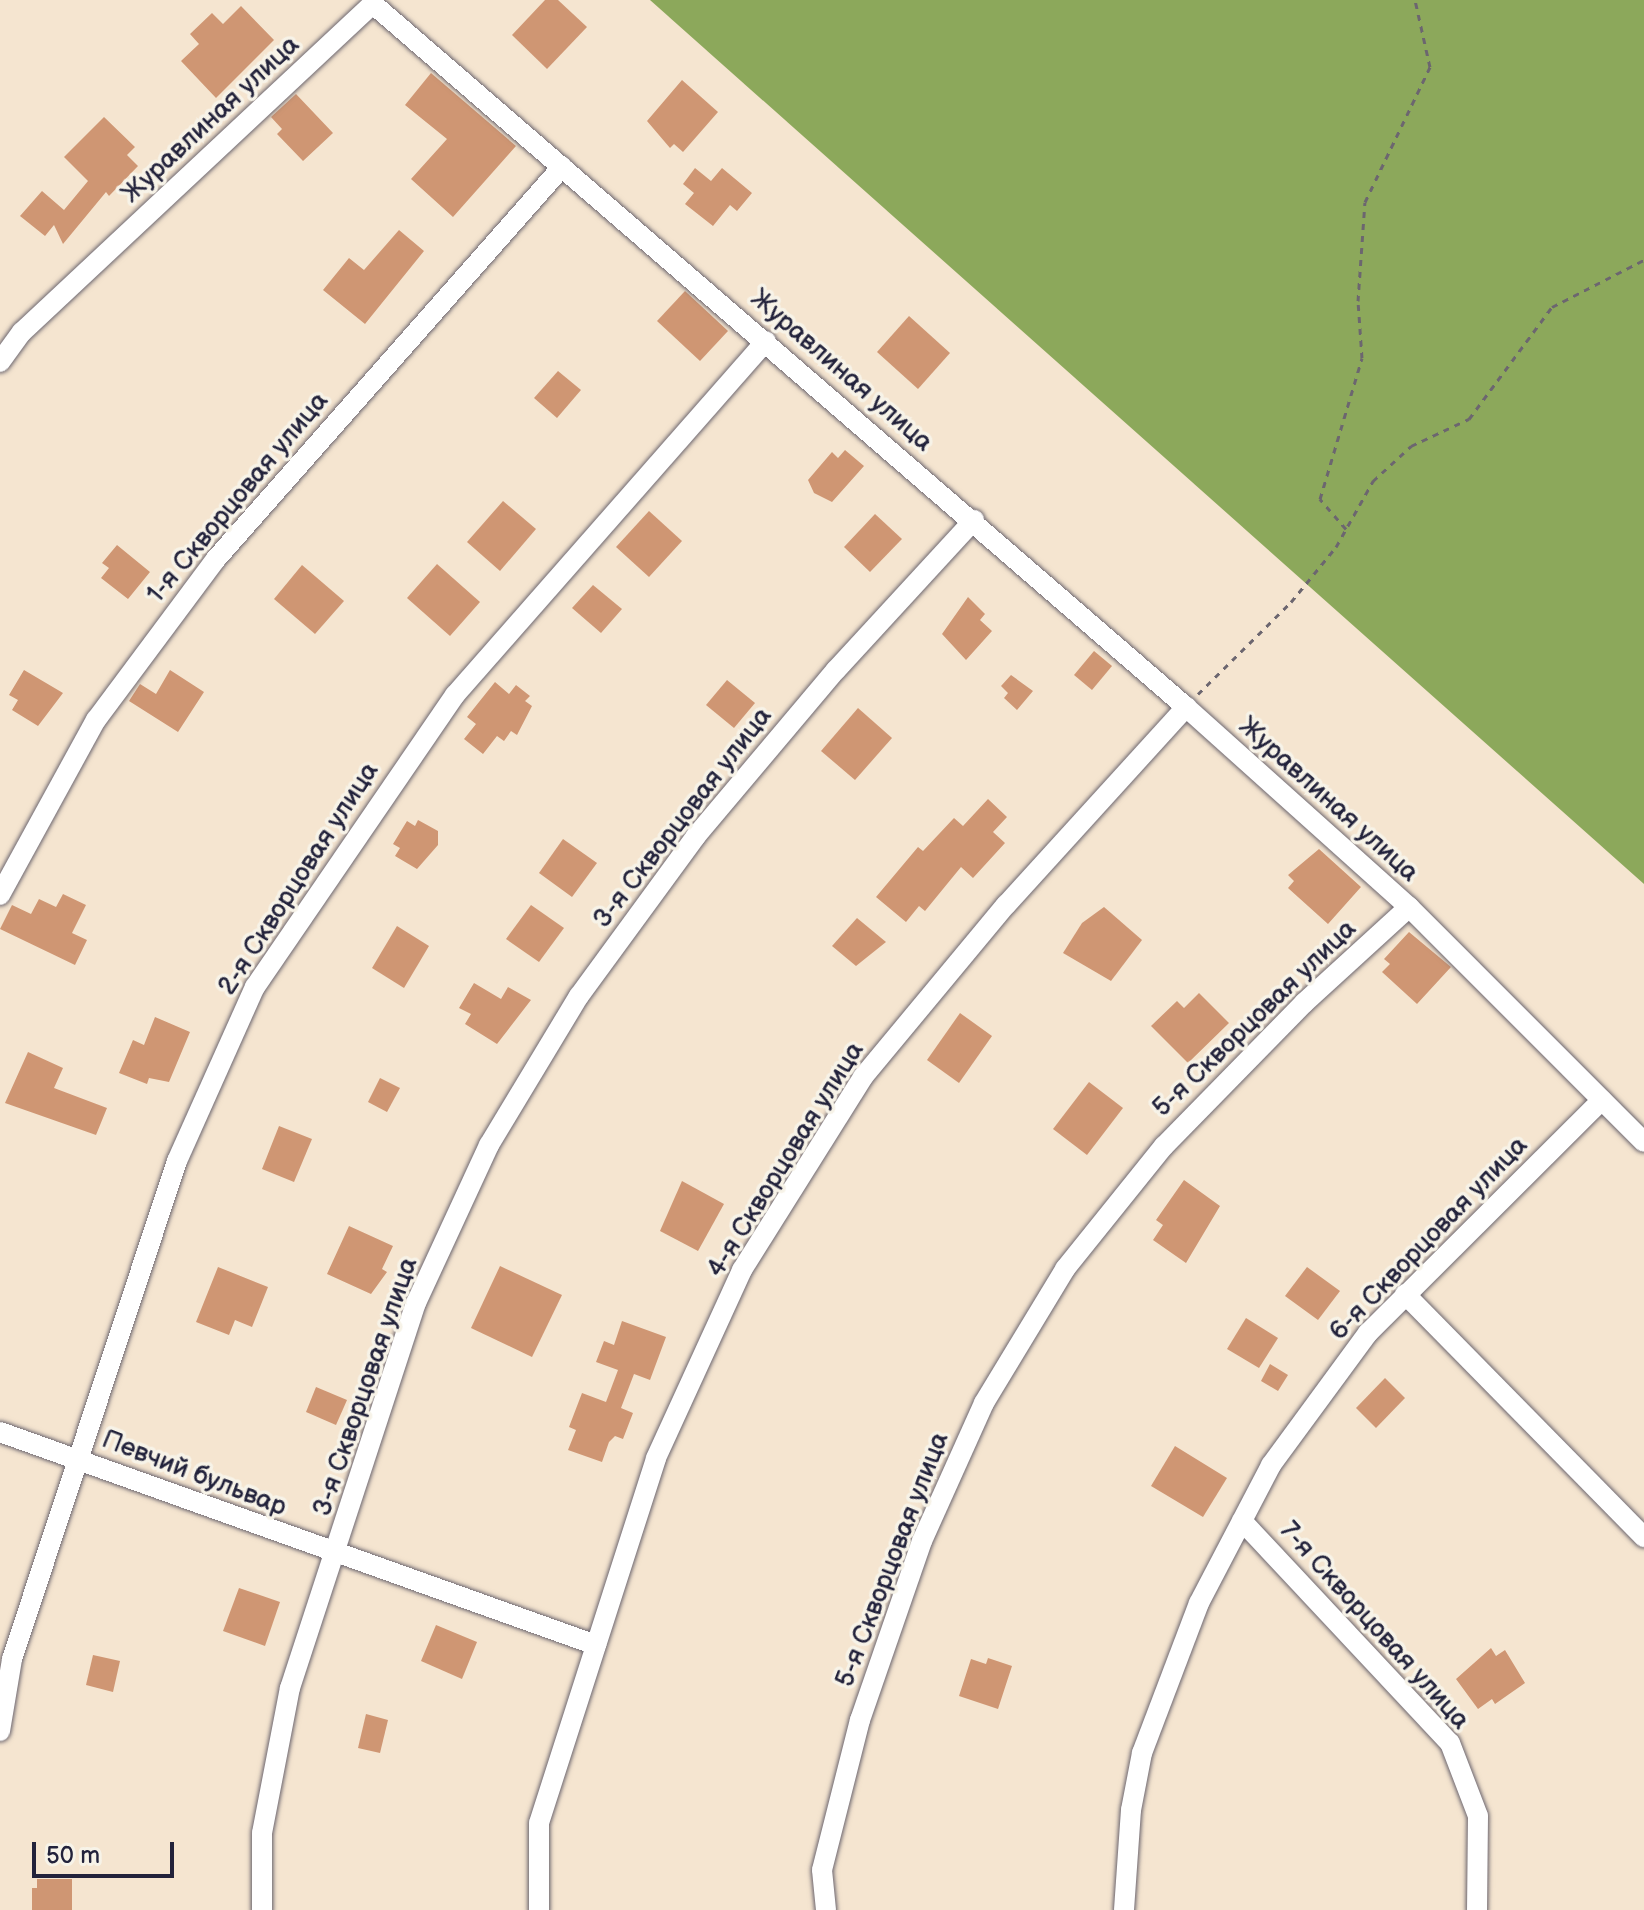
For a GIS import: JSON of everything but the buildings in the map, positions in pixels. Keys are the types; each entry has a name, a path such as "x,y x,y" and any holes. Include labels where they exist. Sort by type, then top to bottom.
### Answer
{"street":[{"name":"Журавлиная улица","path":"0,362 22,332 373,4 974,520 1186,707 1409,907 1644,1142"},
{"name":"1-я Скворцовая улица","path":"0,895 96,720 216,559 562,167"},
{"name":"2-я Скворцовая улица","path":"0,1731 12,1659 177,1161 255,987 455,695 766,341"},
{"name":"3-я Скворцовая улица","path":"262,1910 262,1833 290,1688 337,1556 416,1303 489,1145 579,996 696,836 836,670 974,520"},
{"name":"4-я Скворцовая улица","path":"539,1910 539,1823 656,1458 742,1270 863,1077 1006,905 1186,707"},
{"name":"5-я Скворцовая улица","path":"826,1910 822,1870 860,1720 922,1541 984,1403 1065,1269 1164,1146 1304,1003 1409,907"},
{"name":"6-я Скворцовая улица","path":"1124,1910 1131,1810 1142,1753 1199,1603 1271,1465 1368,1333 1602,1100"},
{"path":"1405,1294 1644,1537"},
{"name":"Певчий бульвар","path":"0,1432 80,1457 337,1556 596,1645"},
{"name":"7-я Скворцовая улица","path":"1242,1521 1450,1743 1478,1816 1477,1910"}],"path":[{"path":"1346,529 1320,499 1362,358 1358,301 1365,202 1430,67 1415,0"},
{"path":"1186,707 1244,643 1291,602 1346,529 1373,481 1411,446 1469,419 1552,307 1644,260"}],"green space":[{"path":"650,0 1644,0 1644,884"}]}
